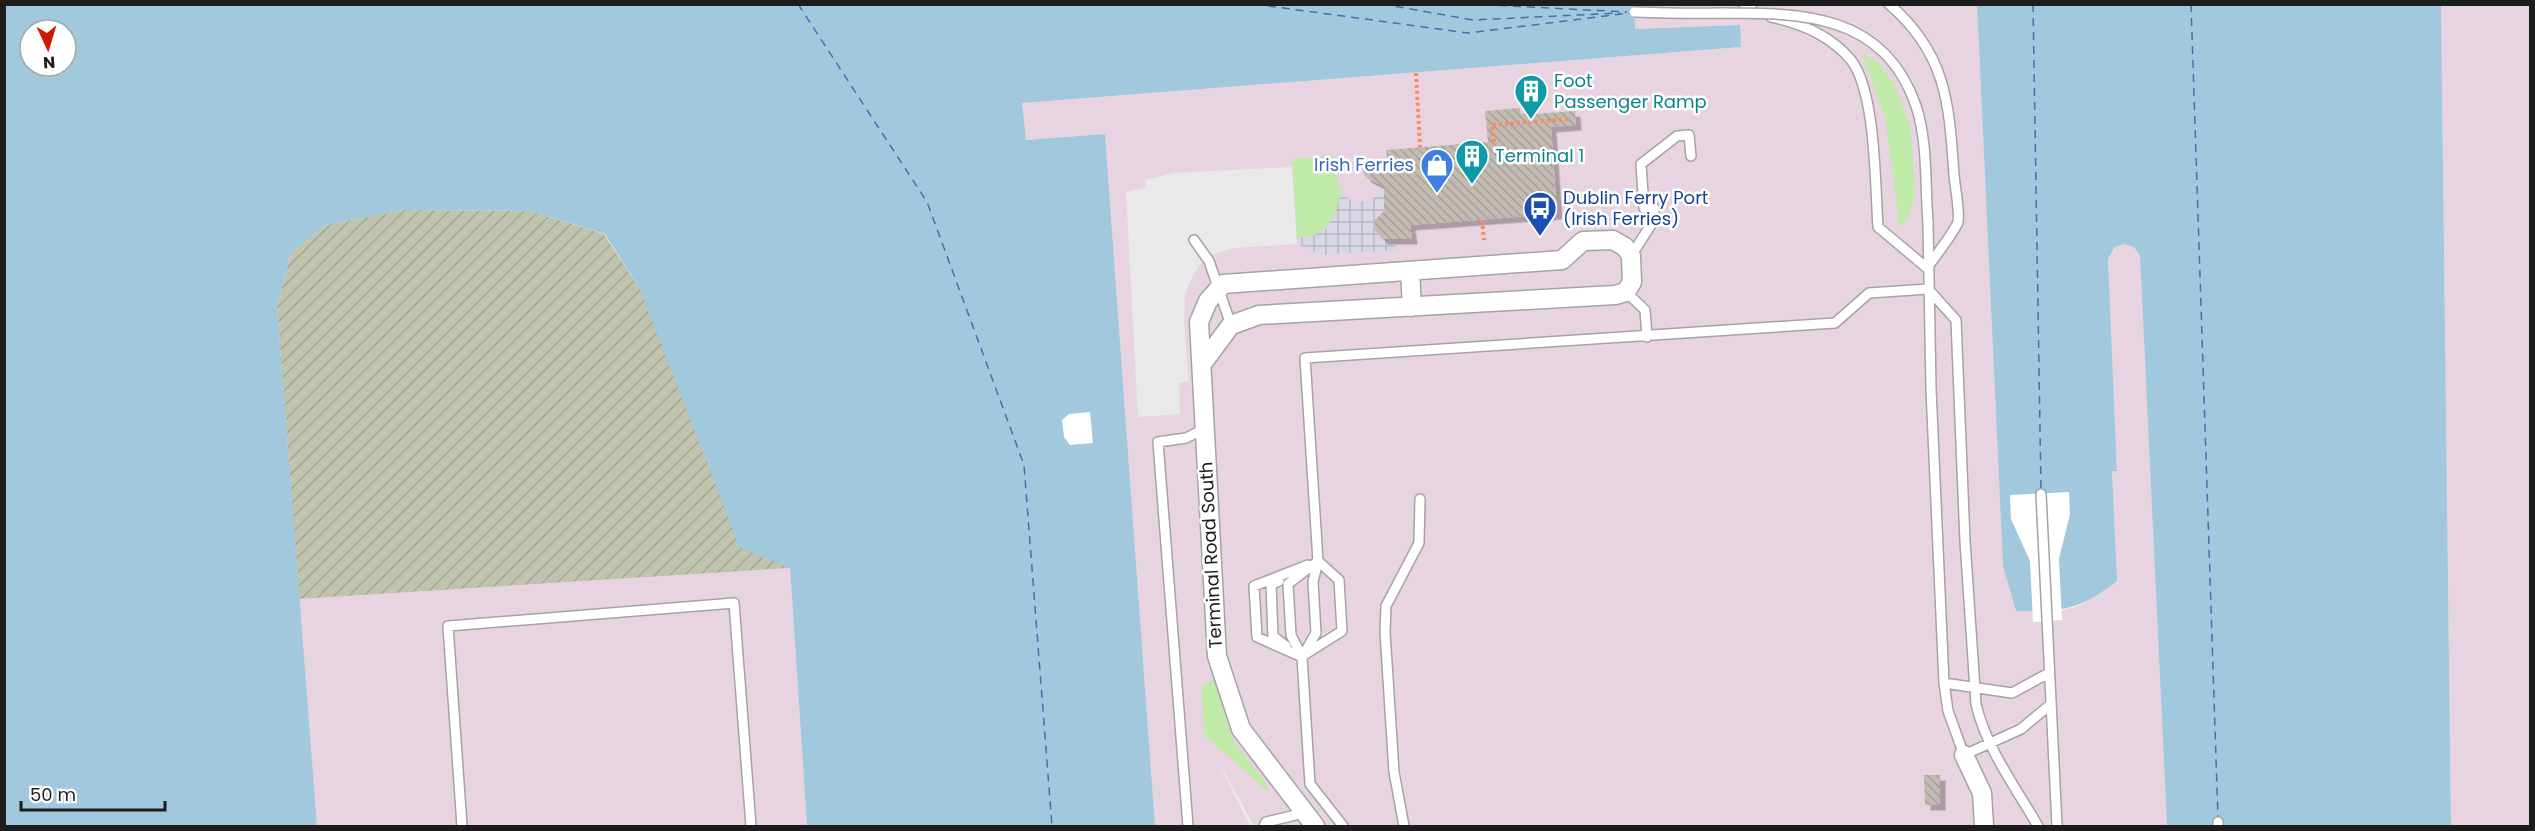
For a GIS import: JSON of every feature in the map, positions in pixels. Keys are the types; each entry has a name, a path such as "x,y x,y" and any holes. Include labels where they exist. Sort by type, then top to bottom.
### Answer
{"street":[{"path":"1202,364 1231,325 1259,315 1615,295 1626,292 1632,282 1631,256 1625,247 1613,240 1583,241 1562,260 1223,284 1218,289"},
{"path":"1410,271 1412,307"},
{"name":"Terminal Road South","path":"1218,289 1208,301 1199,322 1217,656 1241,729 1309,820"},
{"path":"1964,755 1982,793 1984,826"}],"lane":[{"path":"1742,11 1752,4"},
{"path":"1889,4 1921,36 1933,57 1944,87 1948,109 1958,222 1927,268"},
{"path":"1927,268 1878,227 1870,116 1862,83 1851,61 1827,40 1795,22 1742,11 1634,12 1804,15 1837,23 1872,42 1900,71 1916,107 1923,147 1928,224 1927,268 1944,683 1948,711 1964,755 1991,744 2030,723 2051,704"},
{"path":"1631,256 1654,220 1654,208 1644,208 1641,164 1677,136 1689,135 1691,156"},
{"path":"1194,240 1209,261 1231,325"},
{"path":"1302,657 1316,633 1313,582 1318,561 1305,358 1835,323 1869,293 1928,289"},
{"path":"1928,289 1956,320 1974,687 1979,718 1991,744 2038,826"},
{"path":"1626,292 1645,310 1647,337"},
{"path":"1188,826 1158,442 1186,438 1204,429"},
{"path":"2041,494 2056,826"},
{"path":"1403,822 1393,760 1385,632 1386,606 1419,543 1420,499"},
{"path":"1302,657 1342,632 1339,580 1318,561"},
{"path":"1318,561 1288,584 1291,635 1302,657 1310,784 1343,826"},
{"path":"1302,657 1274,636 1271,585 1318,561"},
{"path":"1302,657 1257,637 1254,586 1318,561"},
{"path":"462,826 448,626 734,603 751,826"},
{"path":"1944,683 2012,693 2049,673"},
{"path":"1264,826 1266,822 1309,820"}],"path":[{"path":"1416,73 1420,147"},
{"path":"1494,142 1492,125 1568,119"},
{"path":"1482,220 1484,240"}],"shaded area":[{"name":"Terminal 1","path":"1634,5 1977,5 2003,566 2016,611 2062,611 2081,605 2116,581 2112,471 2117,470 2108,259 2114,248 2124,244 2134,247 2140,256 2167,826 1254,826 1217,759 1250,826 1155,826 1105,134 1025,140 1022,103 1741,47 1739,25 1634,29"},
{"path":"2441,5 2530,5 2530,826 2451,826"},
{"path":"1292,167 1297,244 1235,248 1217,253 1201,263 1185,295 1184,322 1189,381 1179,383 1180,414 1138,417 1126,192 1146,188 1145,180 1174,173"},
{"path":"1342,190 1349,199 1357,202 1371,200 1384,190 1384,211 1375,220 1374,228 1383,239 1394,241 1398,250 1322,255 1297,244 1297,238 1311,236 1326,229 1334,217"},
{"path":"403,210 530,211 604,234 640,289 790,568 299,599 277,306 291,253 325,225"},
{"path":"790,568 807,826 317,826 299,599"}],"green space":[{"path":"1861,52 1878,62 1894,84 1910,126 1916,194 1908,218 1900,228 1885,117"},
{"path":"1335,156 1337,181 1342,190 1333,217 1324,229 1297,238 1292,159"},
{"path":"1214,680 1233,741 1268,785 1267,791 1205,735 1201,686"}],"water":[{"path":"1634,4 1635,29 1740,25 1741,47 1022,103 1026,140 1105,134 1155,826 807,826 790,568 740,548 640,289 605,234 530,211 403,210 325,225 291,253 277,306 317,826 5,826 5,5"},
{"path":"1977,5 2441,5 2451,826 2167,826 2140,256 2134,247 2124,244 2114,248 2108,259 2117,471 2112,471 2117,581 2092,598 2070,607 2046,611 2016,611 2003,566"}],"pier":[{"path":"1090,412 1093,443 1070,445 1064,437 1062,420 1069,414"},
{"path":"2069,492 2070,514 2059,559 2062,620 2033,622 2030,561 2011,519 2010,495"}],"building":[{"name":"Terminal 1","path":"1520,108 1521,115 1575,111 1576,125 1551,127 1557,214 1410,225 1412,239 1383,239 1374,229 1375,220 1384,211 1384,186 1367,178 1363,173 1365,165 1374,159 1387,158 1386,150 1488,142 1485,111"},
{"path":"1924,775 1940,775 1940,805 1925,805"}],"ferry route":[{"path":"798,4 927,202 1024,465 1052,826"},
{"path":"1254,4 1468,33 1630,13"},
{"path":"1382,4 1473,20 1620,13"},
{"path":"1471,4 1627,12"},
{"path":"2033,4 2041,490"},
{"path":"2191,4 2218,819"}],"place":[{"name":"Foot Passenger Ramp","path":"1531,120"},
{"name":"Terminal 1","path":"1472,185"},
{"name":"Irish Ferries","path":"1437,194"},
{"name":"Dublin Ferry Port (Irish Ferries)","path":"1540,237"}]}
